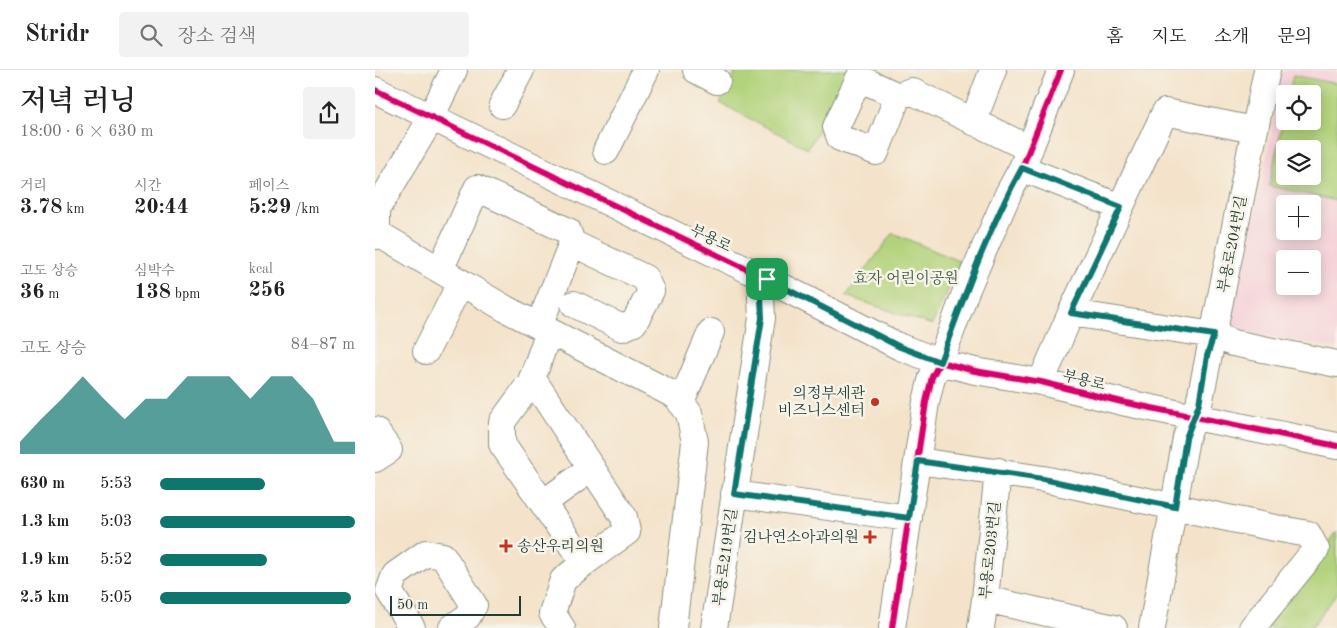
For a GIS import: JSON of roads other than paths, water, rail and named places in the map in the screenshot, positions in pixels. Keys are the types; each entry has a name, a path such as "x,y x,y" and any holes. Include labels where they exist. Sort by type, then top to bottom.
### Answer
{"street":[{"path":"454,70 376,222 450,276 506,309 676,396 689,413 695,442 673,628"},
{"path":"502,104 521,70"},
{"path":"606,151 646,70"},
{"path":"973,122 993,70"},
{"path":"892,628 932,377 940,362 1000,212 1026,159 1061,70"},
{"name":"부용로204번길","path":"1194,417 1199,404 1207,356 1214,335 1267,70"},
{"name":"부용로","path":"375,90 767,279 900,347 940,362 975,371 1041,382 1122,402 1337,446"},
{"path":"898,96 911,91 973,122 1026,159 1121,207"},
{"path":"1041,382 1071,313 1165,112 1254,130"},
{"path":"426,351 477,188 568,231 572,243 544,328 531,378 502,422 502,444 584,562"},
{"path":"572,243 645,278 651,291 634,323 622,328 574,304"},
{"name":"부용로219번길","path":"715,628 762,318 761,298 767,279"},
{"path":"1071,313 1214,335 1233,343 1337,364"},
{"path":"681,403 711,332"},
{"path":"531,378 624,517 627,532 584,562 563,580 552,613 562,628"},
{"path":"1152,628 1186,438 1194,417"},
{"path":"375,430 389,450 375,459"},
{"path":"918,461 998,471 1043,479 1309,534 1316,549 1252,628"},
{"path":"543,503 592,468"},
{"name":"부용로203번길","path":"981,628 998,471"},
{"path":"734,494 909,518"},
{"path":"412,628 389,591 395,575 426,553 443,556 475,605 468,616 452,628"},
{"path":"985,599 1114,628"}],"place":[{"name":"의정부세관 비즈니스센터","path":"875,402"},
{"name":"김나연소아과의원","path":"870,537"},
{"name":"송산우리의원","path":"506,546"}],"park label":[{"name":"효자 어린이공원","path":"906,278"}]}
